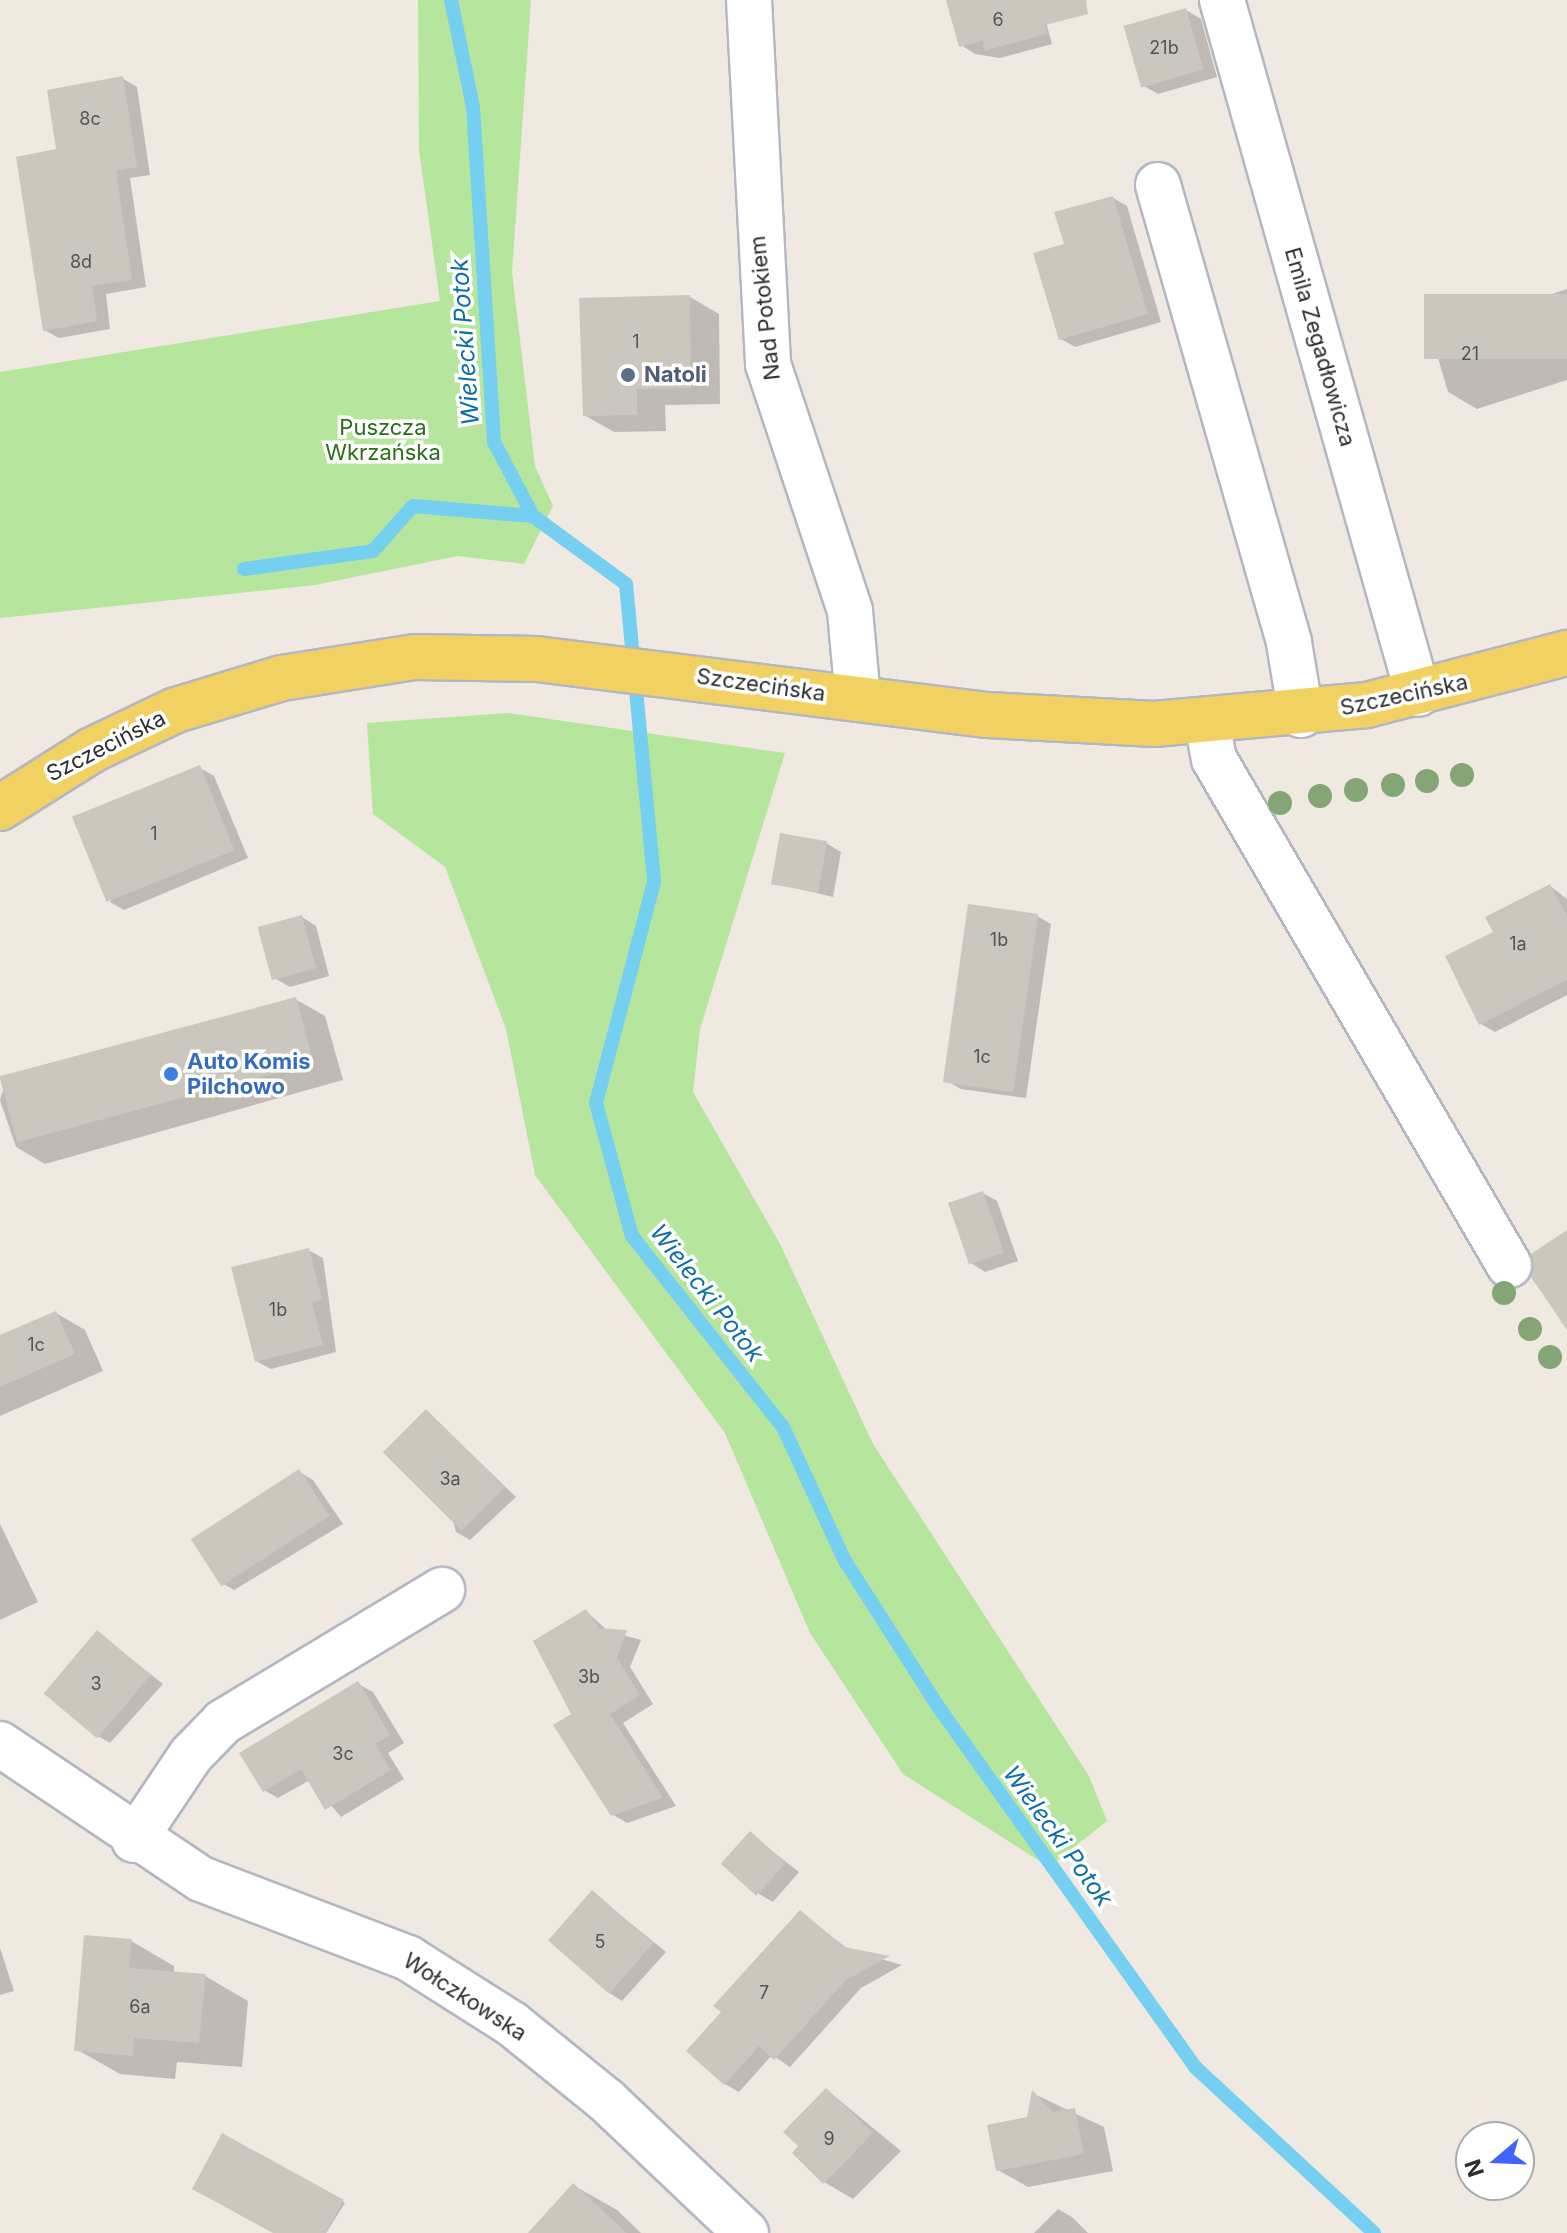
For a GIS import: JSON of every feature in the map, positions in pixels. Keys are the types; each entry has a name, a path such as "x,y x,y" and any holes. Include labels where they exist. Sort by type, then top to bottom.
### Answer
{"main road":[{"name":"Szczecińska","path":"0,808 132,730 243,688 402,658 537,659 709,678 858,699 1096,723 1207,723 1301,715 1418,694 1557,656"}],"street":[{"name":"Nad Potokiem","path":"749,0 768,364 850,611 858,699"},
{"name":"Emila Zegadłowicza","path":"1222,0 1418,694"},
{"path":"1158,185 1289,643 1301,715"},
{"path":"1207,723 1214,759 1509,1265"},
{"path":"134,1840 191,1755 223,1722 442,1590"},
{"name":"Wołczkowska","path":"0,1744 134,1840 201,1879 408,1958 512,2024 606,2100 746,2233"}],"green space":[{"name":"Puszcza Wkrzańska","path":"418,0 531,0 512,272 535,466 553,506 524,564 458,556 315,585 0,618 0,372 440,301 419,150"},
{"path":"508,713 785,753 700,1029 693,1092 780,1244 873,1444 1089,1776 1107,1821 1049,1867 903,1774 810,1633 725,1433 535,1175 506,1029 445,867 373,814 367,723"}],"building":[{"path":"946,0 1086,0 1088,14 1045,25 1047,34 984,51 983,41 959,47"},
{"path":"1186,8 1204,70 1141,87 1124,26"},
{"path":"123,76 137,167 116,171 132,280 92,286 97,321 43,331 16,157 56,149 47,90"},
{"path":"1113,196 1148,314 1059,340 1033,253 1064,244 1054,212"},
{"path":"1424,294 1567,294 1567,359 1424,359"},
{"path":"690,295 691,388 637,389 637,415 583,416 579,298"},
{"path":"200,765 234,850 107,902 72,817"},
{"path":"780,833 827,841 818,893 771,884"},
{"path":"1550,884 1567,916 1567,980 1479,1025 1445,956 1493,932 1485,917"},
{"path":"968,904 1038,914 1013,1092 943,1082"},
{"path":"302,915 316,968 272,980 258,927"},
{"path":"296,997 314,1063 17,1142 0,1076"},
{"path":"983,1191 1004,1252 969,1265 948,1203"},
{"path":"1567,1230 1567,1330 1531,1277 1531,1254"},
{"path":"309,1248 322,1300 312,1303 323,1345 255,1362 231,1267"},
{"path":"56,1311 75,1354 0,1387 0,1335"},
{"path":"426,1409 504,1487 461,1531 383,1452"},
{"path":"299,1469 329,1516 221,1586 191,1539"},
{"path":"586,1609 599,1628 627,1630 617,1658 640,1695 610,1714 663,1798 611,1816 553,1725 571,1714 533,1641"},
{"path":"97,1630 151,1675 97,1739 44,1694"},
{"path":"358,1681 390,1735 375,1744 391,1770 325,1810 301,1769 263,1792 239,1753"},
{"path":"750,1831 786,1863 756,1896 721,1864"},
{"path":"592,1890 653,1943 609,1994 548,1941"},
{"path":"800,1910 844,1947 890,1956 846,1980 774,2060 759,2046 724,2085 686,2051 721,2012 713,2006"},
{"path":"84,1935 132,1939 129,1968 206,1974 199,2043 134,2038 133,2056 74,2051"},
{"path":"826,2088 873,2133 823,2184 792,2153 798,2146 783,2132"},
{"path":"1032,2090 1053,2112 1075,2108 1084,2154 996,2171 987,2125 1027,2117"},
{"path":"222,2133 344,2200 325,2233 273,2233 192,2189"},
{"path":"573,2183 627,2233 528,2233"}],"waterway":[{"name":"Wielecki Potok","path":"451,0 473,107 494,442 533,516 626,584 654,882 596,1103 632,1236 783,1427 845,1561 937,1705 1195,2067 1374,2233"},
{"path":"244,569 373,551 413,506 533,516"}],"place":[{"name":"Natoli","path":"628,375"},
{"name":"Auto Komis Pilchowo","path":"171,1074"}]}
